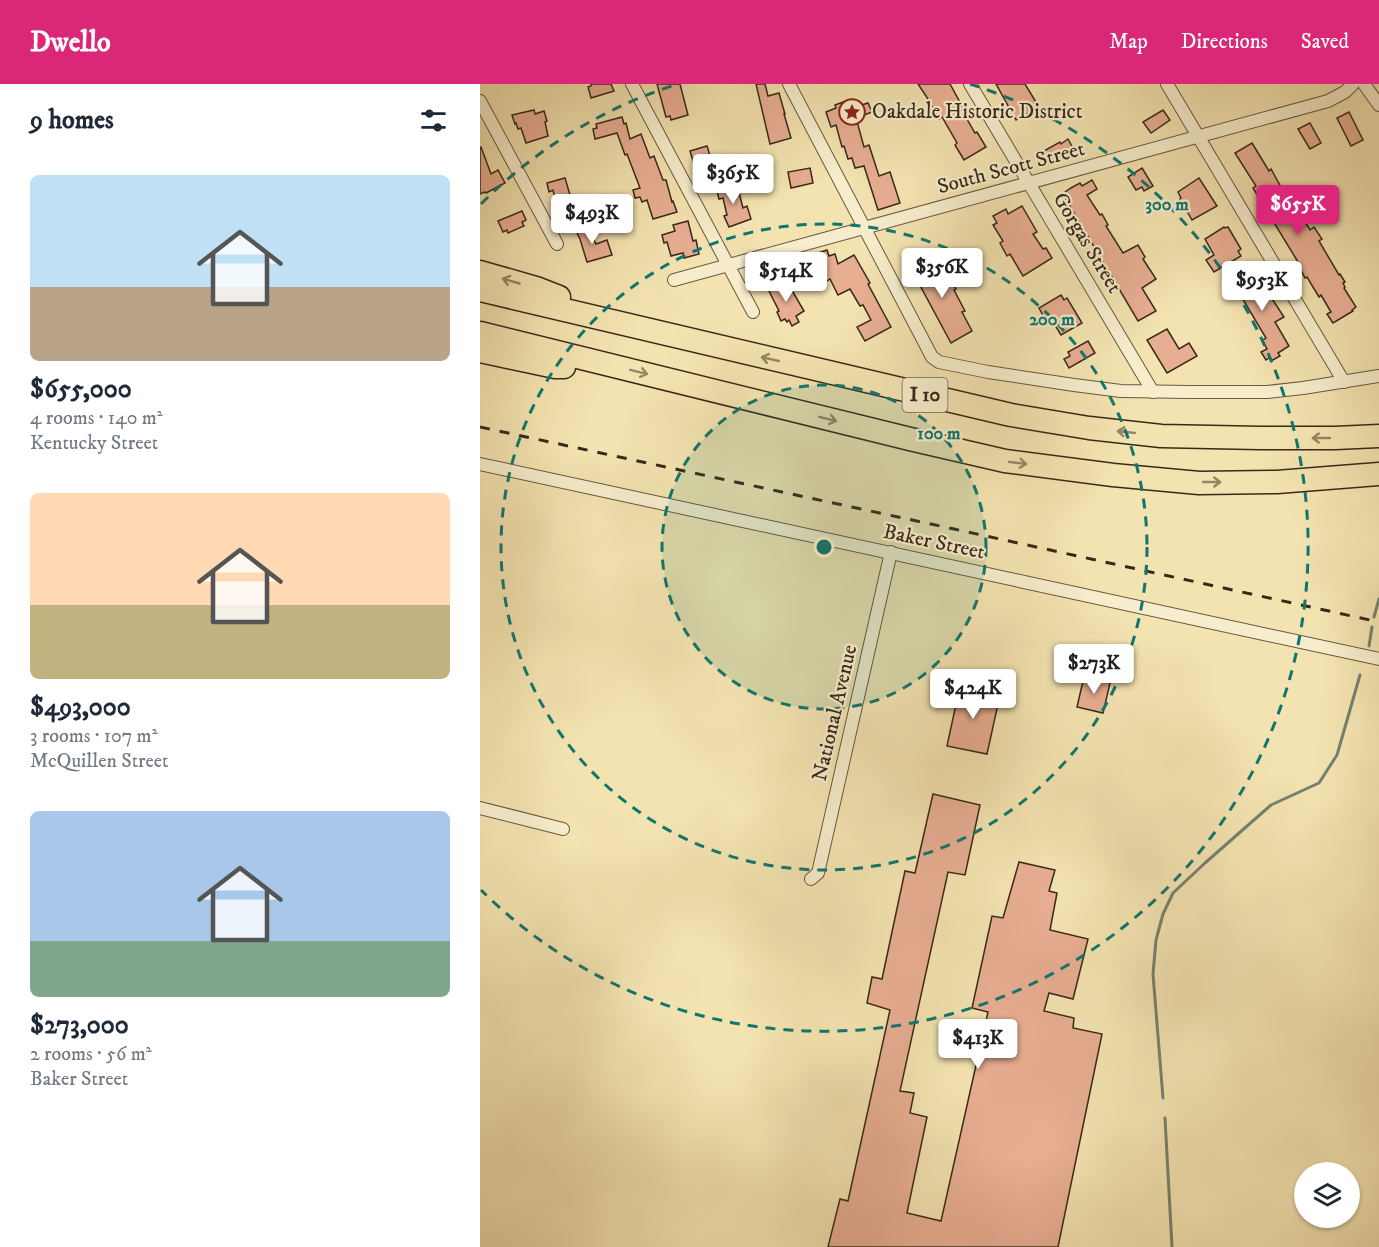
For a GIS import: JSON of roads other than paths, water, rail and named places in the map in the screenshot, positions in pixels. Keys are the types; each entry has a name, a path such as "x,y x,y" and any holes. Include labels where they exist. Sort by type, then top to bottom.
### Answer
{"highway":[{"path":"480,272 536,288 624,325"},
{"name":"I 10","path":"480,290 1011,415 1089,428 1161,436 1260,438 1379,436"},
{"name":"I 10","path":"480,333 910,440 1005,461 1199,483 1277,482 1379,474"},
{"path":"480,351 555,367 612,366"}],"street":[{"path":"632,84 753,312"},
{"path":"789,84 932,357 939,362 1074,386 1153,392 1268,392 1379,375"},
{"name":"Gorgas Street","path":"970,84 1153,392"},
{"path":"1167,84 1344,381"},
{"name":"South Scott Street","path":"674,280 1328,101 1345,92 1353,84"},
{"path":"1364,84 1379,105"},
{"path":"480,101 556,244"},
{"name":"Baker Street","path":"480,464 1379,659"},
{"name":"National Avenue","path":"811,879 818,873 891,552"},
{"path":"480,808 563,829"}],"waterway":[{"path":"1374,617 1379,599"},
{"path":"1369,646 1372,627"},
{"path":"1163,1098 1153,974 1156,940 1163,914 1173,893 1271,805 1319,783 1337,755 1360,675"},
{"path":"1165,1118 1172,1247"}],"railway":[{"path":"480,427 1379,622"}],"place":[{"name":"Oakdale Historic District","path":"852,112"}]}
